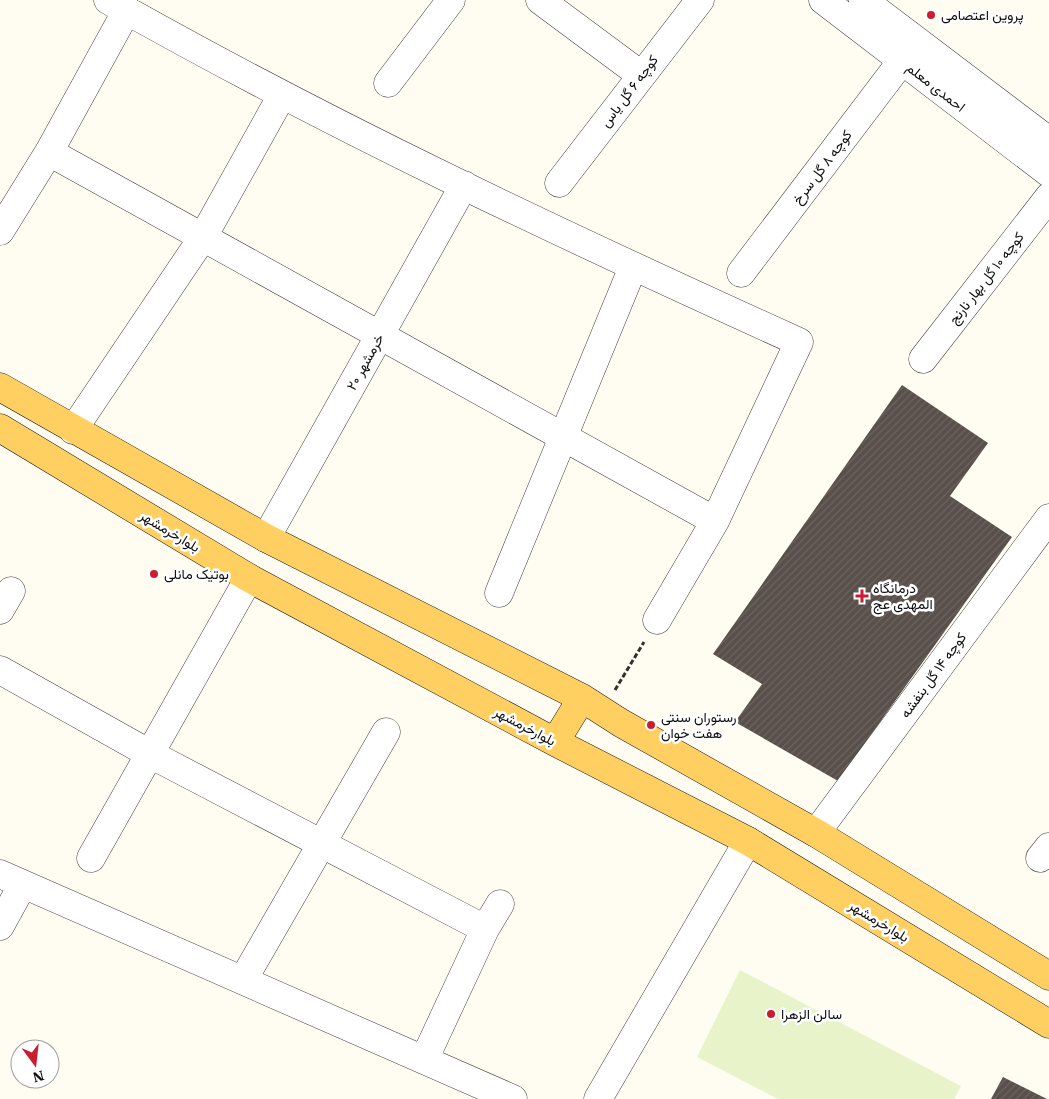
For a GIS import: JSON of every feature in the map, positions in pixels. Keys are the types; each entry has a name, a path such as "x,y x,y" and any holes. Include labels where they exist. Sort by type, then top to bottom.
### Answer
{"main road":[{"path":"0,387 266,538 592,704 816,833 1049,976"},
{"name":"بلوارخرمشهر","path":"0,428 249,578 555,742 748,841 1049,1024"},
{"path":"555,742 592,704"}],"street":[{"path":"388,83 451,0"},
{"path":"540,0 641,75"},
{"name":"کوچه ۶ گل یاس","path":"559,183 700,0"},
{"name":"احمدی معلم","path":"823,0 910,51 1049,141"},
{"name":"احمدی معلم","path":"863,0 910,51 1049,173"},
{"path":"0,231 49,152 117,5 282,95 464,185 633,267 799,342 715,521 657,620"},
{"name":"کوچه ۸ گل سرخ","path":"741,273 910,51"},
{"path":"73,430 203,237 282,95"},
{"path":"49,152 715,521"},
{"name":"خرمشهر ۲۰","path":"266,538 464,185"},
{"name":"کوچه ۱۰ گل بهار نارنج","path":"923,359 1049,197"},
{"path":"500,593 565,438 633,267"},
{"name":"کوچه ۱۴ گل بنفشه","path":"816,833 1046,530"},
{"path":"91,858 249,578"},
{"path":"0,670 150,754 486,929"},
{"path":"243,980 386,732"},
{"path":"598,1099 748,841"},
{"path":"0,926 12,879 513,1099"},
{"path":"424,1060 486,929 500,904"}],"path":[{"path":"592,704 657,620"}],"green space":[{"name":"سالن الزهرا","path":"740,970 961,1086 954,1099 778,1099 697,1057"}],"building":[{"name":"درمانگاه المهدی عج","path":"902,385 988,443 950,496 1012,537 838,781 735,722 762,684 713,654"},
{"path":"1003,1077 1047,1099 991,1099"}],"place":[{"name":"پروین اعتصامی","path":"931,15"},
{"name":"بوتیک مانلی","path":"154,574"},
{"name":"درمانگاه المهدی عج","path":"862,596"},
{"name":"رستوران سنتى هفت خوان","path":"651,725"},
{"name":"سالن الزهرا","path":"771,1014"}]}
